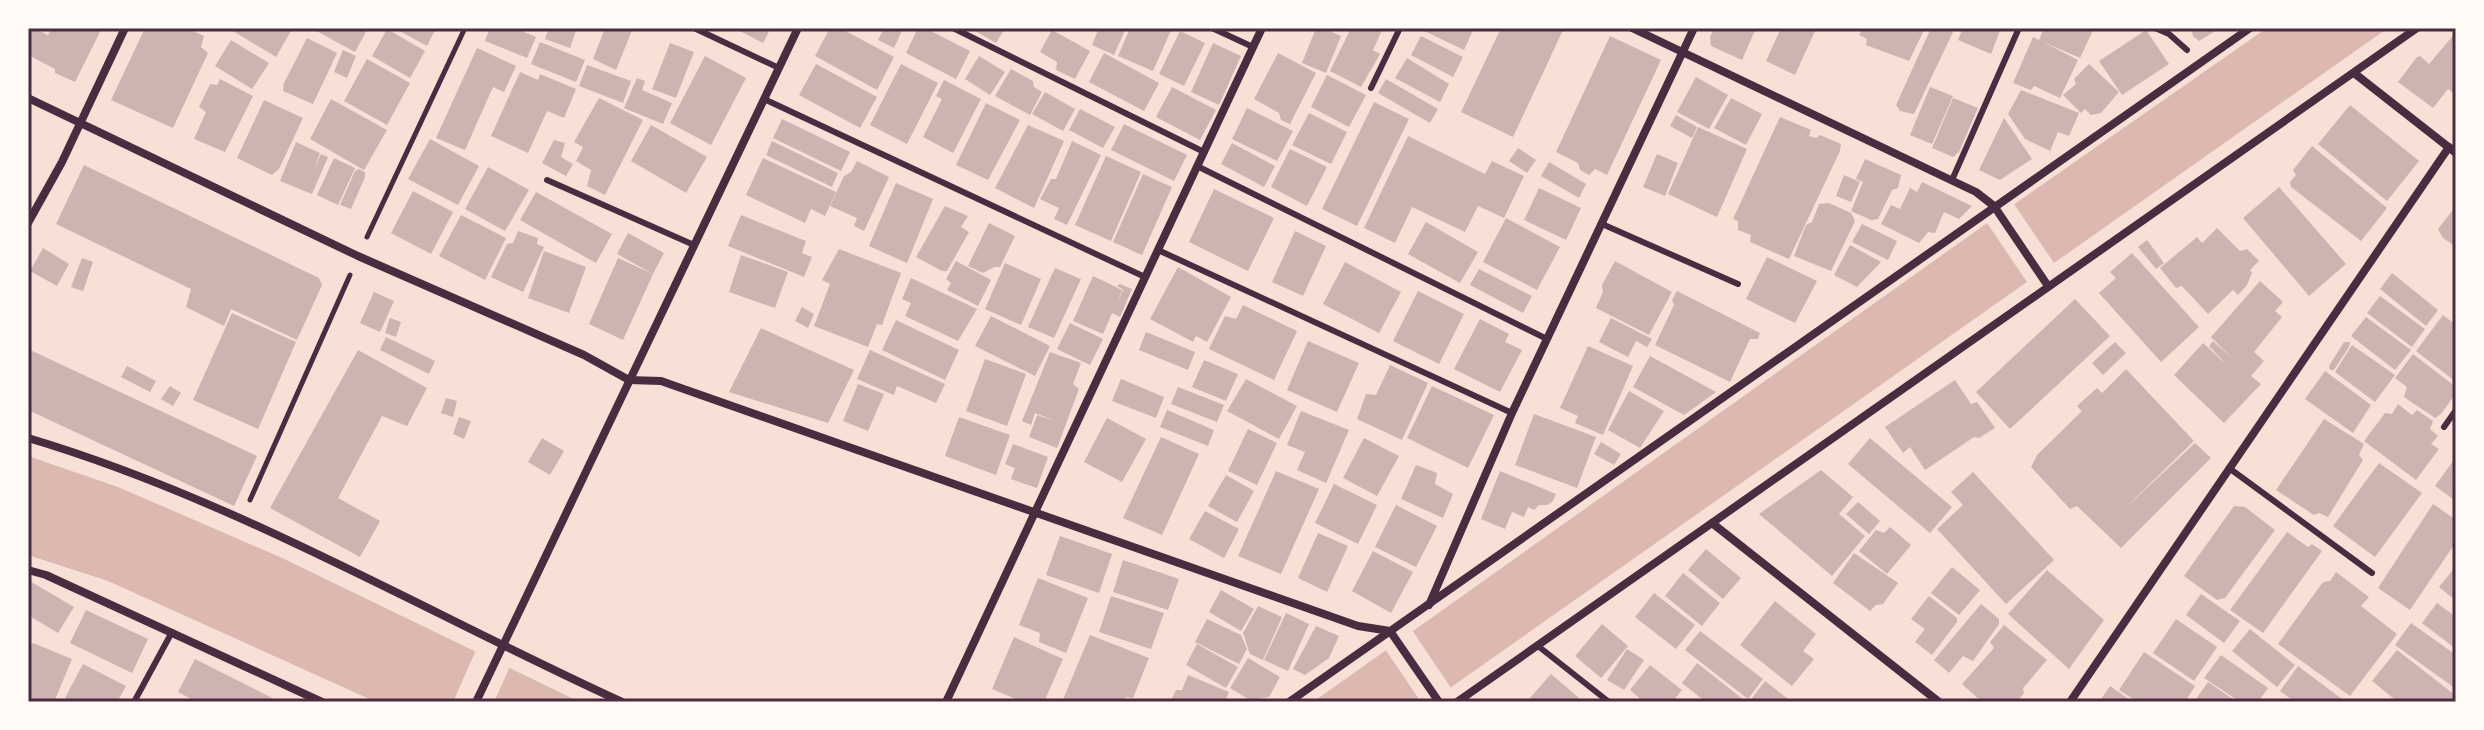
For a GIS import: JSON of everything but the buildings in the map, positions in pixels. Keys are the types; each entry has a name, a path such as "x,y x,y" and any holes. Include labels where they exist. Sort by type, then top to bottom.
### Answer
{"street":[{"path":"28,223 62,162 125,28"},
{"path":"476,702 798,28"},
{"path":"946,702 1262,28"},
{"path":"1632,28 1976,192 1996,209 2048,286"},
{"path":"1428,607 1512,413 1694,28"},
{"path":"1289,702 1393,634 2250,28"},
{"path":"1457,702 2417,28"},
{"path":"2070,702 2229,468 2453,150 2354,73"},
{"path":"28,98 358,256 584,355 629,380 661,381 1358,626 1393,634 1438,701"},
{"path":"28,438 98,459 242,519 622,702"},
{"path":"1712,523 1939,702"},
{"path":"28,570 46,575 322,702"}],"lane":[{"path":"694,28 779,68"},
{"path":"953,28 1204,152"},
{"path":"1212,28 1253,47"},
{"path":"1371,88 1400,28"},
{"path":"1952,180 2019,28"},
{"path":"2155,28 2169,34 2187,50"},
{"path":"764,99 1145,277"},
{"path":"1197,166 1547,339"},
{"path":"547,180 694,245"},
{"path":"1602,224 1738,284"},
{"path":"1158,250 1512,413"},
{"path":"2444,427 2456,410"},
{"path":"2229,468 2372,573"},
{"path":"134,702 172,632"},
{"path":"1538,646 1609,702"}],"shaded area":[{"path":"2267,28 2388,28 1430,702 1313,702 1983,226"},
{"path":"28,456 118,487 280,557 580,702 376,702 108,581 28,555"}],"pier":[{"path":"2012,201 2056,266 2029,285 1985,220"},
{"path":"1410,627 1453,691 1437,702 1421,702 1383,646"},
{"path":"477,648 511,664 494,702 453,702"}]}
